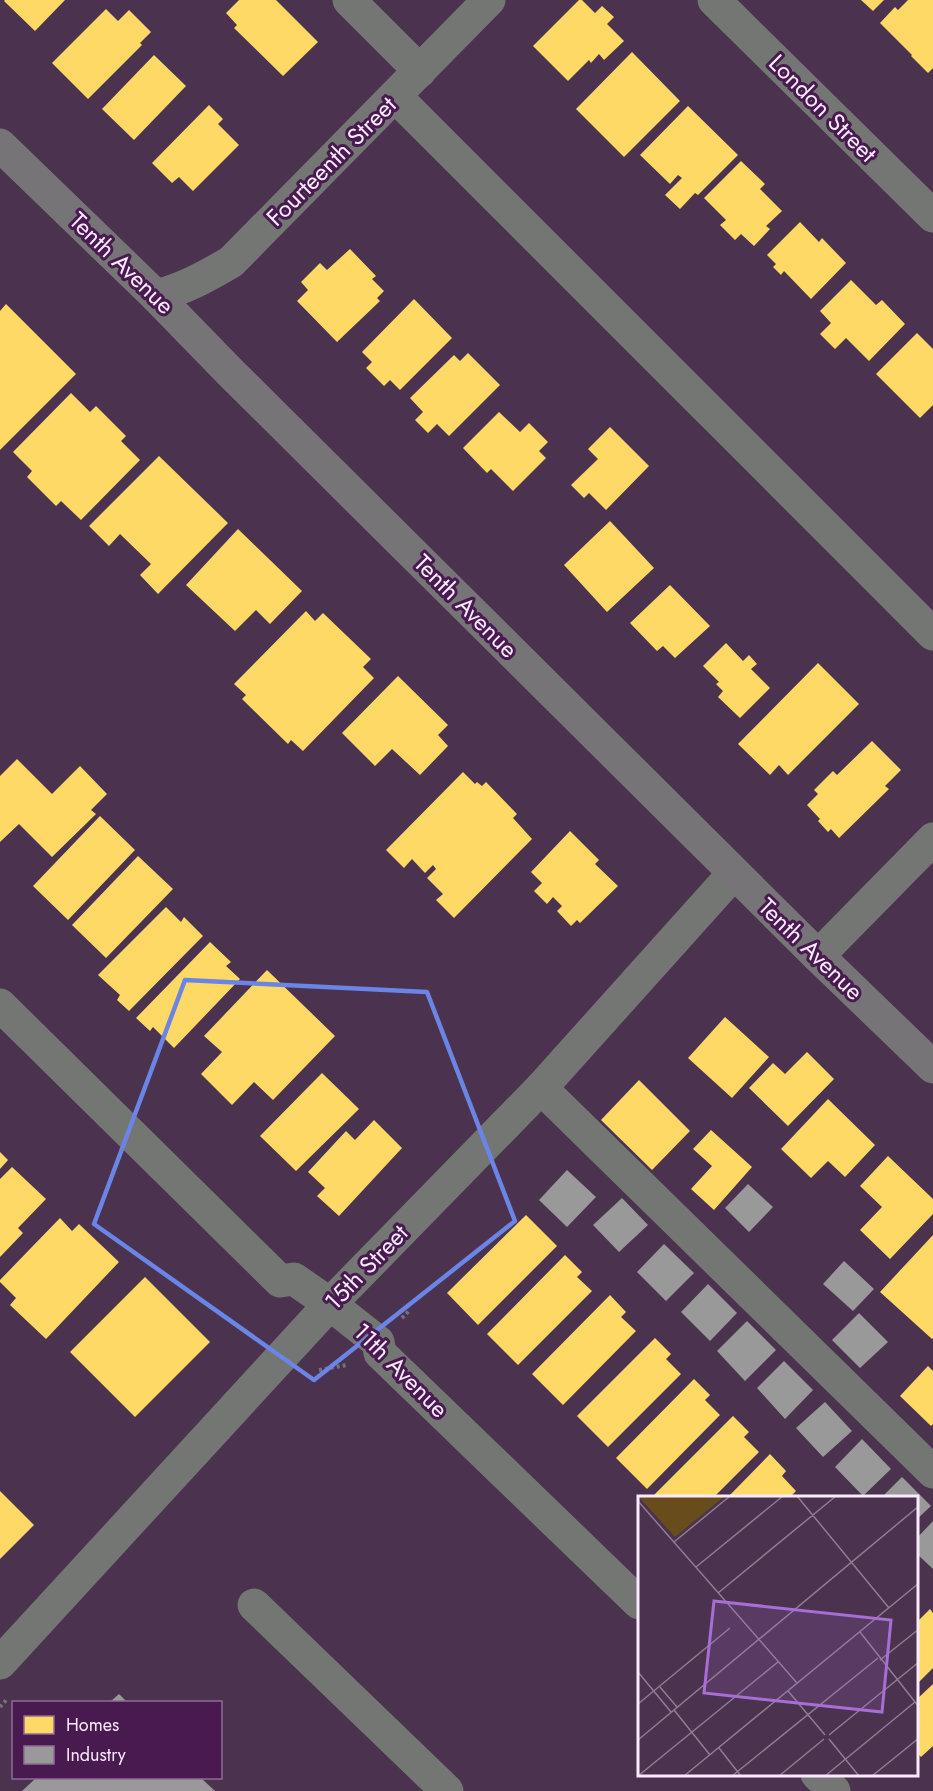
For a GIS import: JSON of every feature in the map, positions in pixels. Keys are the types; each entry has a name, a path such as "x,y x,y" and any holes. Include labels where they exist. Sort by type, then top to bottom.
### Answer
{"main road":[{"name":"Tenth Avenue","path":"0,145 156,296 734,873 933,1067"}],"street":[{"path":"349,0 420,71"},
{"name":"Fourteenth Street","path":"156,296 207,277 231,262 489,0"},
{"name":"London Street","path":"714,0 933,216"},
{"path":"395,96 933,634"},
{"path":"818,956 933,839"},
{"name":"15th Street","path":"0,1663 330,1304 541,1088 734,873"},
{"name":"11th Avenue","path":"0,1005 280,1281 294,1279 378,1342 380,1353 638,1602"},
{"path":"541,1088 933,1472"},
{"path":"254,1605 447,1791"},
{"path":"819,1776 834,1791"}],"highlighted area":[{"path":"185,980 427,992 515,1221 314,1380 94,1224"}],"building: Homes":[{"path":"5,0 65,0 35,31"},
{"path":"239,0 276,0 318,42 283,76 234,28 237,25 226,13"},
{"path":"579,0 582,0 595,13 602,6 614,17 607,24 624,41 604,60 599,54 591,63 589,60 568,81 533,46"},
{"path":"861,0 884,0 873,11"},
{"path":"908,0 933,0 933,68 928,73 880,23 895,7 898,10"},
{"path":"106,9 118,21 129,10 151,32 140,43 142,45 88,99 52,63"},
{"path":"632,52 680,101 624,157 576,109"},
{"path":"154,55 186,86 134,140 102,109"},
{"path":"209,105 223,119 218,124 239,145 193,191 179,177 172,183 152,163"},
{"path":"688,106 738,155 698,195 695,193 680,209 665,195 682,178 678,175 670,184 640,155"},
{"path":"741,161 765,184 760,189 782,211 766,226 770,229 754,246 741,234 735,240 720,225 726,220 704,198"},
{"path":"800,222 819,242 822,238 846,263 811,299 784,271 781,275 773,267 776,264 767,255"},
{"path":"350,249 376,276 372,279 384,291 377,298 380,301 337,342 297,301 308,290 301,282 320,263 327,270"},
{"path":"851,280 876,305 882,300 905,324 869,361 846,338 835,349 820,334 831,323 820,311"},
{"path":"414,299 452,338 400,390 390,380 384,386 366,368 372,362 362,352"},
{"path":"6,304 76,374 0,450 0,311"},
{"path":"917,333 933,349 933,405 920,418 876,374"},
{"path":"468,353 500,385 449,436 437,424 428,433 415,420 423,412 410,398 454,355 460,361"},
{"path":"71,393 90,412 96,406 126,436 121,441 140,460 81,520 61,501 56,506 27,477 32,471 13,452"},
{"path":"499,412 520,432 529,423 548,442 539,451 546,458 513,491 491,469 487,473 463,448"},
{"path":"610,427 649,466 606,510 589,493 584,498 571,485 598,459 588,449"},
{"path":"159,456 228,523 158,594 140,575 151,564 120,534 109,546 89,526"},
{"path":"610,521 654,568 607,612 564,565"},
{"path":"238,529 302,591 270,624 256,610 235,631 186,585"},
{"path":"670,585 710,626 675,658 663,646 657,651 630,623"},
{"path":"306,611 315,621 323,613 371,659 363,667 374,678 303,751 291,740 288,744 242,699 246,695 234,684"},
{"path":"726,643 743,661 749,655 757,664 751,669 770,688 740,718 718,697 723,691 716,684 719,682 703,666"},
{"path":"818,663 859,704 788,775 779,765 770,775 738,744"},
{"path":"398,676 448,725 438,735 448,746 420,775 392,749 375,766 342,733"},
{"path":"872,741 901,770 885,786 889,789 839,838 831,829 828,832 807,805 818,794 814,790 833,771 837,775"},
{"path":"17,759 52,794 80,766 107,794 91,810 96,814 52,857 19,824 0,842 0,776"},
{"path":"463,772 475,784 477,782 482,786 486,782 517,814 513,818 532,839 454,918 436,900 443,894 427,878 436,869 433,865 425,873 412,859 404,868 386,850"},
{"path":"100,816 135,850 68,920 33,886"},
{"path":"570,831 599,860 595,864 618,886 580,923 577,920 571,926 557,911 562,906 553,897 547,904 534,891 542,883 531,872"},
{"path":"138,856 173,889 106,958 72,925"},
{"path":"166,907 181,922 184,917 203,936 129,1011 117,1000 120,995 98,975"},
{"path":"210,942 231,962 226,966 240,979 174,1048 153,1027 150,1031 136,1018"},
{"path":"267,970 335,1036 273,1100 254,1082 232,1105 201,1074 222,1052 204,1036"},
{"path":"725,1017 769,1057 732,1098 688,1058"},
{"path":"807,1052 834,1079 788,1126 749,1088 773,1063 785,1074"},
{"path":"322,1073 359,1109 296,1171 260,1136"},
{"path":"639,1080 690,1131 652,1170 601,1120"},
{"path":"828,1099 875,1145 845,1177 828,1161 811,1178 781,1149"},
{"path":"374,1120 402,1148 339,1216 317,1196 325,1188 308,1172 346,1131 355,1140"},
{"path":"711,1130 752,1167 714,1210 691,1189 712,1166 693,1149"},
{"path":"0,1152 8,1160 0,1169"},
{"path":"888,1156 933,1199 933,1214 890,1259 860,1230 882,1207 860,1186"},
{"path":"12,1167 46,1199 18,1228 23,1233 0,1257 0,1179"},
{"path":"526,1215 557,1246 478,1325 447,1293"},
{"path":"60,1218 72,1231 79,1224 119,1262 46,1339 10,1305 16,1298 0,1280"},
{"path":"933,1235 933,1338 932,1339 880,1292"},
{"path":"565,1255 582,1272 577,1277 592,1291 518,1365 487,1334"},
{"path":"145,1277 210,1342 135,1417 70,1352"},
{"path":"610,1295 626,1312 621,1317 636,1331 563,1405 532,1374"},
{"path":"655,1338 671,1354 666,1359 681,1374 608,1447 577,1416"},
{"path":"928,1366 933,1371 933,1424 931,1426 900,1396"},
{"path":"694,1379 710,1395 705,1400 720,1415 647,1489 616,1458"},
{"path":"733,1416 749,1432 744,1437 759,1452 715,1496 654,1495"},
{"path":"770,1454 786,1471 782,1476 796,1491 791,1496 729,1496"},
{"path":"0,1491 34,1525 0,1559"},
{"path":"930,1609 933,1613 933,1668 918,1683 918,1621"},
{"path":"933,1684 933,1746 921,1757 918,1754 918,1698"}],"building: Industry":[{"path":"567,1170 596,1197 567,1227 539,1200"},
{"path":"748,1184 773,1207 749,1232 725,1208"},
{"path":"622,1198 648,1225 619,1252 593,1225"},
{"path":"664,1244 694,1273 666,1301 637,1272"},
{"path":"844,1261 874,1289 853,1311 823,1284"},
{"path":"708,1284 737,1313 710,1341 681,1312"},
{"path":"859,1313 888,1342 860,1368 832,1340"},
{"path":"747,1321 776,1350 745,1381 717,1351"},
{"path":"784,1361 813,1390 785,1419 757,1388"},
{"path":"825,1402 852,1431 823,1457 796,1428"},
{"path":"862,1439 891,1469 863,1496 835,1467"},
{"path":"902,1477 931,1506 918,1518 918,1496 883,1496"},
{"path":"933,1521 933,1569 918,1555 918,1537"},
{"path":"119,1694 126,1701 111,1701"},
{"path":"35,1779 202,1779 215,1791 22,1791"}]}
